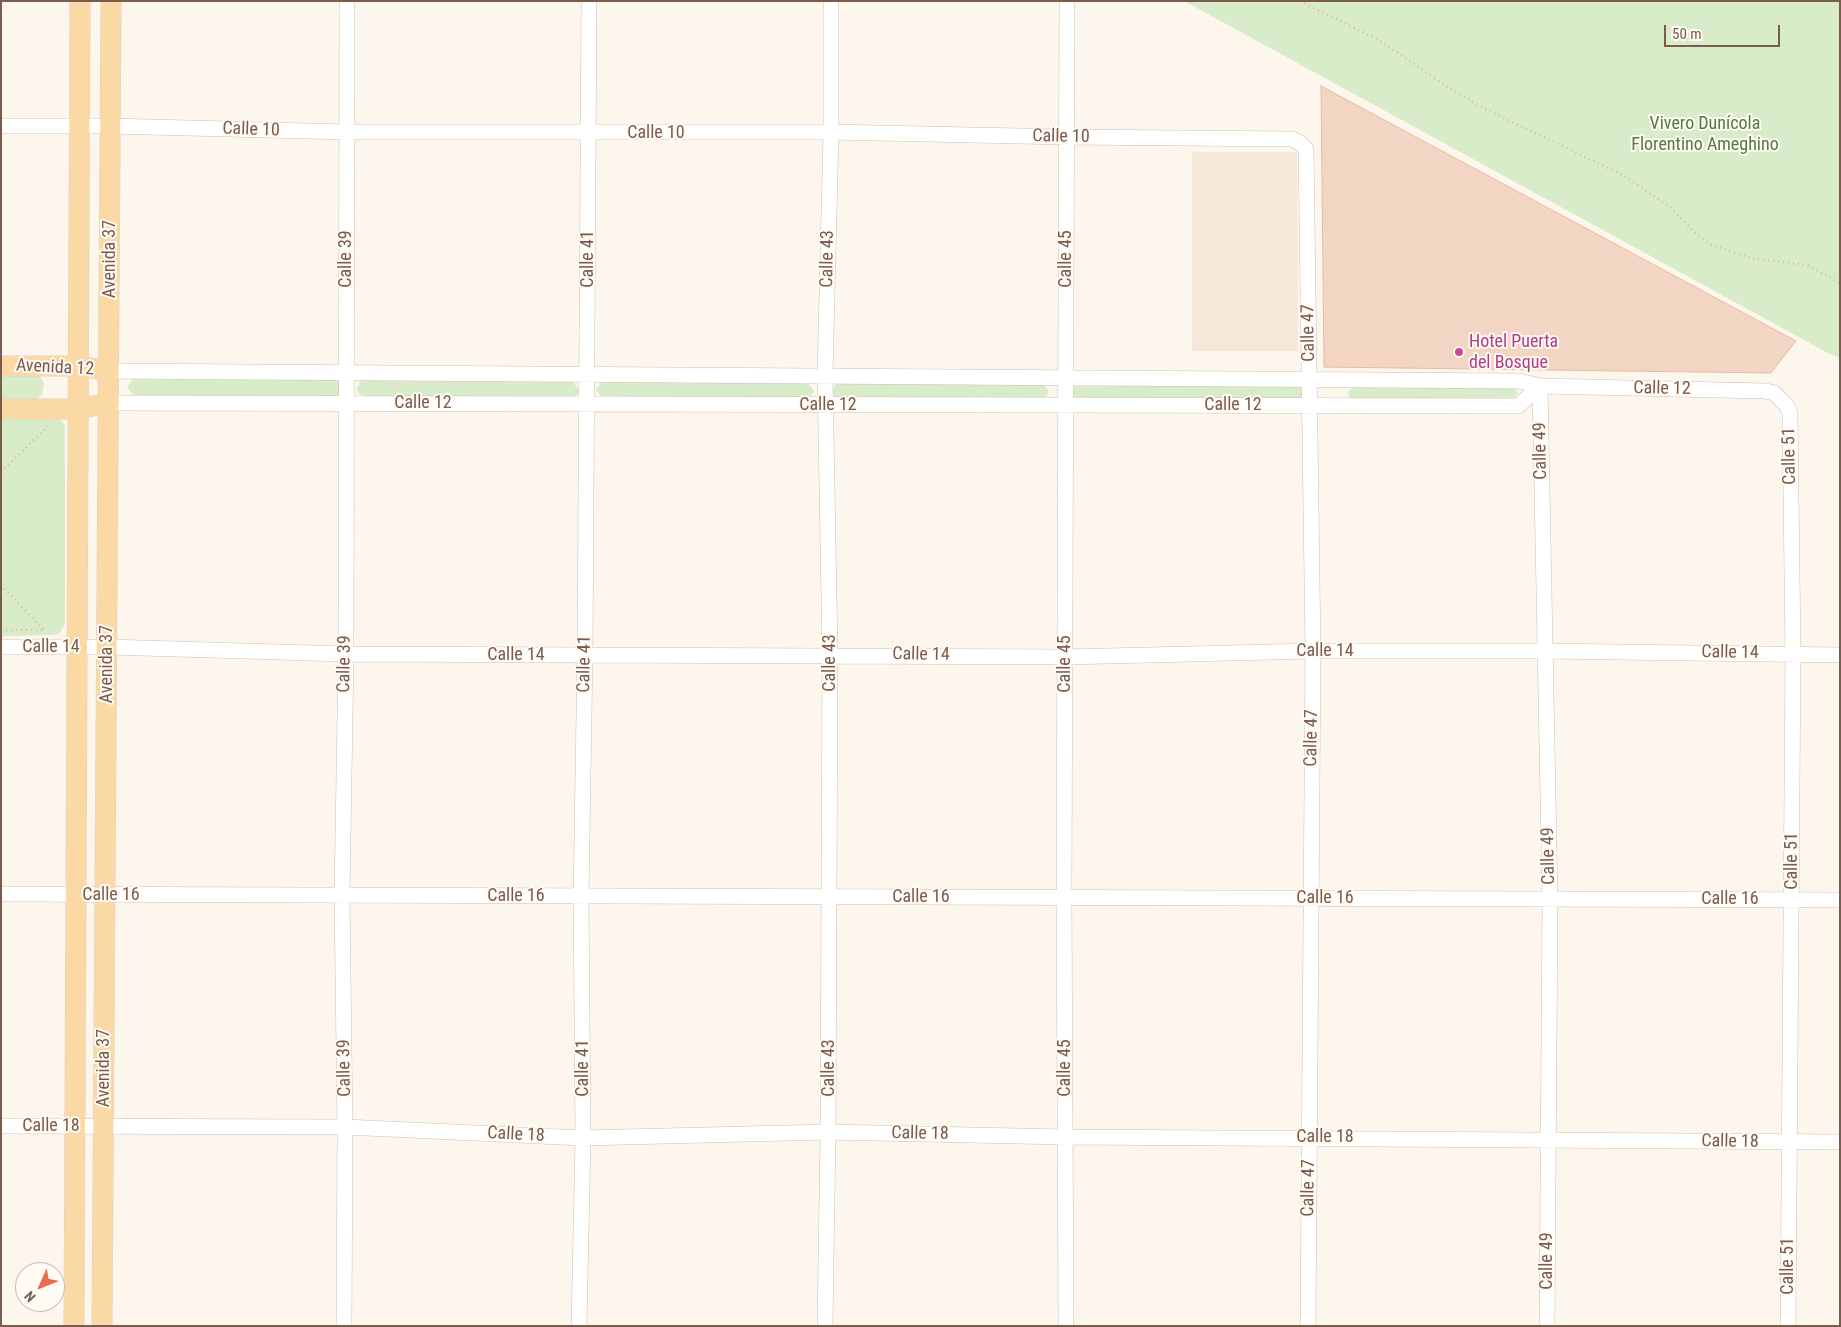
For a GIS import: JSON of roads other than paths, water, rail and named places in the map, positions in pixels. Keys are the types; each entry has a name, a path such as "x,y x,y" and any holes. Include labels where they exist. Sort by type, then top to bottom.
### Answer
{"main road":[{"name":"Avenida 37","path":"74,1326 80,1"},
{"name":"Avenida 37","path":"102,1326 111,1"},
{"name":"Avenida 12","path":"1,366 78,366 109,372"},
{"name":"Avenida 12","path":"1,409 78,409 109,403"}],"street":[{"name":"Calle 39","path":"344,1326 346,1127 342,895 346,654 347,1"},
{"name":"Calle 41","path":"580,1326 583,1138 581,896 586,655 589,1"},
{"name":"Calle 43","path":"825,1326 830,896 830,654 825,376 831,132 831,1"},
{"name":"Calle 45","path":"1066,1326 1064,897 1067,1"},
{"name":"Calle 10","path":"1,126 110,126 346,132 588,134 831,132 1067,138 1292,139 1300,143 1306,150"},
{"name":"Calle 47","path":"1306,150 1313,651 1308,1326"},
{"name":"Calle 12","path":"109,372 1519,381 1540,386 1766,390 1781,398"},
{"name":"Calle 12","path":"109,403 1518,406 1540,386"},
{"name":"Calle 49","path":"1540,386 1550,899 1547,1326"},
{"name":"Calle 51","path":"1781,398 1790,414 1793,654 1788,1326"},
{"name":"Calle 14","path":"1,647 108,647 346,654 830,654 1065,657 1313,651 1544,651 1840,655"},
{"name":"Calle 16","path":"1,894 1840,900"},
{"name":"Calle 18","path":"1,1126 346,1127 583,1138 828,1132 1066,1137 1310,1136 1790,1143 1840,1142"}],"place":[{"name":"Hotel Puerta del Bosque","path":"1459,352"}],"park label":[{"name":"Vivero Dunícola Florentino Ameghino","path":"1705,134"}]}
